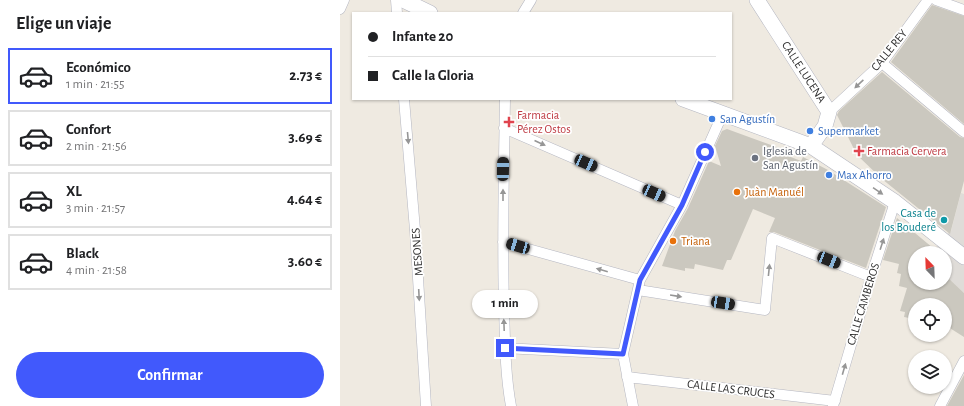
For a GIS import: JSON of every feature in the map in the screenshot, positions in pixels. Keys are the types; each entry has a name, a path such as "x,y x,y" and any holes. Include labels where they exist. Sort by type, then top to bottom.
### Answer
{"street":[{"path":"340,9 344,0"},
{"path":"396,0 397,12"},
{"path":"403,0 428,12"},
{"path":"524,12 530,0"},
{"name":"CALLE LUCENA","path":"757,0 829,112 825,126 811,146"},
{"name":"CALLE REY","path":"829,112 882,63 928,0"},
{"path":"936,0 964,10"},
{"path":"882,63 964,132"},
{"name":"MESONES","path":"404,100 415,230 426,406"},
{"path":"505,100 503,268 505,348 511,406"},
{"path":"686,100 811,146 895,202 959,253"},
{"path":"633,406 623,354 639,285 682,205 723,113"},
{"path":"504,128 682,205"},
{"name":"CALLE CAMBEROS","path":"834,403 895,202"},
{"path":"503,242 639,285 765,310 772,238 871,277"},
{"path":"505,348 623,354"},
{"path":"940,406 964,361"},
{"name":"CALLE LAS CRUCES","path":"627,376 834,403"}],"shaded area":[{"path":"961,193 964,194 964,293 952,282 952,246 937,246 951,231"}],"building":[{"path":"932,5 964,16 964,124 891,62"},
{"path":"882,72 960,137 964,138 964,181 950,234 882,179 857,155 837,115 839,111"},
{"path":"727,129 785,150 783,154 801,161 803,157 828,170 886,207 866,268 774,232 769,232 775,218 753,209 731,260 727,260 723,270 695,264 694,269 685,268 685,271 662,266 675,231 688,208 709,161 721,166 715,146 722,131"},
{"path":"897,218 931,246 908,246 908,290 952,290 952,282 964,293 964,337 952,329 952,298 908,298 908,318 904,317 905,312 900,311 907,288 899,286 901,274 897,273 899,264 883,260"},
{"path":"964,375 964,406 947,406"}],"place":[{"name":"San Agustín","path":"712,119"},
{"name":"Farmacia Pérez Ostos","path":"509,122"},
{"name":"Supermarket","path":"810,131"},
{"name":"Farmacia Cervera","path":"859,151"},
{"name":"Iglesia de San Agustín","path":"755,158"},
{"name":"Max Ahorro","path":"829,175"},
{"name":"Juàn Manuél","path":"737,192"},
{"name":"Casa de los Bouderé","path":"944,220"},
{"name":"Triana","path":"673,241"}],"route":[{"path":"505,348 623,354 640,280 682,205 705,152"}]}
